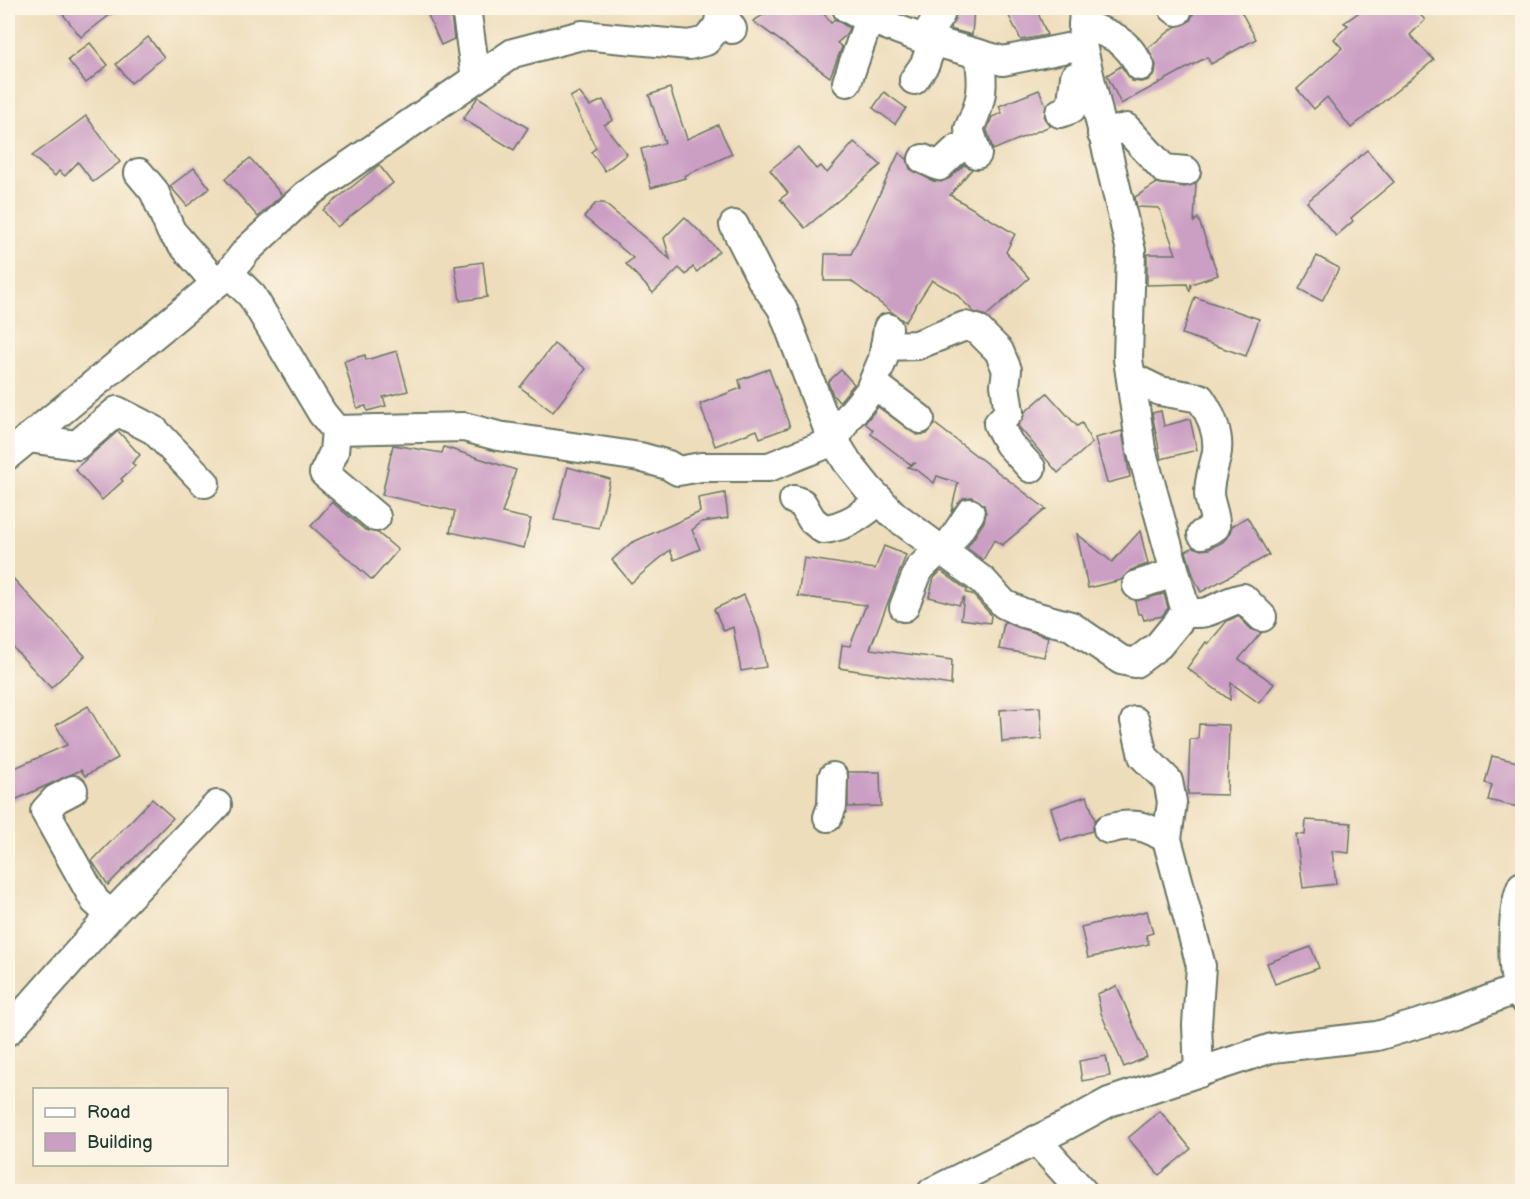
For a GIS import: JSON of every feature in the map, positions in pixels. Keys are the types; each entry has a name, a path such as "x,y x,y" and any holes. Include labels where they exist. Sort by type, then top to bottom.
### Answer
{"street":[{"path":"466,8 476,78"},
{"path":"914,80 925,64 929,40 942,8"},
{"path":"18,447 223,278 247,250 306,195 513,53 582,35 689,45 706,41 718,26 721,12 732,29"},
{"path":"847,82 858,13 929,40 1003,61 1085,37 1113,34 1133,51 1140,66"},
{"path":"1060,113 1071,109 1075,77 1085,37"},
{"path":"1085,37 1102,134 1131,251 1128,359 1141,449 1186,612"},
{"path":"923,159 939,166 957,149 975,151 969,129 980,106 984,86 979,54"},
{"path":"1102,134 1126,128 1164,169 1186,171"},
{"path":"139,173 154,191 171,231 223,278 252,296 322,413 336,430 333,452 324,473 376,516"},
{"path":"734,225 762,280 782,308 834,441 848,463 894,515 983,581 1004,604 1023,613 1071,626 1121,660 1135,663 1159,645 1186,612"},
{"path":"336,430 465,427 498,436 640,457 678,471 700,467 769,467 834,441 846,420 869,392 886,337 917,345 965,326 978,330 999,351 1007,370 1005,385 1009,412 998,424 1009,444 1031,468"},
{"path":"1131,377 1160,391 1200,398 1211,414 1217,454 1209,476 1209,498 1216,518 1215,527 1202,534"},
{"path":"873,383 920,419"},
{"path":"18,447 76,445 117,411 153,430 205,483"},
{"path":"794,500 802,503 812,520 823,529 839,527 865,513 880,500"},
{"path":"904,607 919,569 943,550 970,513"},
{"path":"1137,585 1174,573"},
{"path":"1186,612 1202,615 1231,600 1243,598 1262,617"},
{"path":"1135,721 1143,756 1168,781 1172,801 1167,839 1201,966 1197,1025 1199,1073"},
{"path":"828,817 832,806 833,777"},
{"path":"73,790 56,799 45,811 95,901 111,915"},
{"path":"8,1031 111,915 217,805"},
{"path":"1108,829 1128,823 1152,828 1167,839"},
{"path":"932,1191 1109,1102 1272,1048 1377,1036 1521,991 1516,910 1522,886"},
{"path":"1036,1140 1083,1191"}],"building":[{"path":"58,8 119,8 81,37"},
{"path":"425,8 450,8 454,39 441,45"},
{"path":"775,8 820,8 831,23 835,19 849,28 845,36 837,43 842,47 830,77 753,21"},
{"path":"958,8 974,8 972,35 950,29"},
{"path":"1005,8 1036,8 1047,35 1021,40"},
{"path":"1196,8 1239,8 1256,39 1211,64 1207,57 1121,104 1107,75 1121,66 1132,81 1149,80 1155,74 1156,65 1148,48 1175,27 1190,21"},
{"path":"1365,8 1414,8 1425,20 1410,35 1434,60 1351,128 1327,97 1314,109 1297,89 1342,48 1334,39 1348,25 1344,23"},
{"path":"148,37 164,57 131,83 116,64"},
{"path":"90,43 108,65 86,83 68,60"},
{"path":"670,88 687,139 718,125 732,154 684,176 685,178 651,188 641,149 665,143 649,95"},
{"path":"1039,90 1046,105 1044,118 1050,126 993,150 987,130 992,117 1002,113 999,106"},
{"path":"579,92 590,106 603,100 613,120 604,125 627,154 605,171 591,152 596,148 570,97"},
{"path":"884,92 906,108 895,124 873,108"},
{"path":"478,97 528,128 514,150 463,119"},
{"path":"86,116 120,162 93,182 78,162 65,176 59,171 55,176 32,156"},
{"path":"854,142 881,165 805,228 780,199 788,193 770,170 798,147 816,169 821,166 827,173"},
{"path":"1367,150 1394,182 1351,218 1353,221 1336,236 1307,202"},
{"path":"899,153 907,159 910,169 933,181 941,182 950,178 964,165 972,169 950,195 1015,234 1006,252 1029,278 986,316 974,312 955,293 932,280 905,322 851,281 824,281 825,254 851,254"},
{"path":"250,158 282,195 258,217 225,179"},
{"path":"379,165 393,183 337,227 323,210"},
{"path":"194,168 210,188 187,206 170,186"},
{"path":"1157,183 1185,187 1196,183 1194,222 1198,218 1218,275 1191,284 1190,292 1187,284 1147,285 1147,254 1176,254 1159,208 1137,207 1135,197"},
{"path":"596,203 604,203 670,259 664,238 685,217 719,251 697,272 693,267 686,275 679,268 653,293 626,264 633,258 584,217"},
{"path":"1317,256 1339,268 1322,301 1299,289"},
{"path":"483,262 487,297 460,301 455,266"},
{"path":"1195,297 1259,319 1246,356 1182,334"},
{"path":"554,344 586,369 553,412 520,387"},
{"path":"397,351 408,391 383,397 386,406 367,411 366,406 357,408 344,361 365,355 366,360"},
{"path":"769,369 790,427 760,438 757,430 715,446 700,404 741,388 739,380"},
{"path":"841,370 854,384 839,402 833,395 828,382"},
{"path":"1047,393 1077,426 1082,423 1092,443 1058,473 1018,426 1025,412"},
{"path":"878,407 917,435 927,434 935,424 1046,509 1002,545 994,540 983,560 967,548 984,522 986,513 984,505 972,497 963,498 951,512 958,483 937,476 934,483 917,470 908,467 916,463 910,464 871,434 873,430 865,423"},
{"path":"1161,411 1164,426 1190,419 1197,450 1161,459 1152,413"},
{"path":"118,431 140,455 132,463 135,466 121,479 123,481 102,500 75,469"},
{"path":"1122,431 1130,477 1107,483 1095,438"},
{"path":"393,445 442,453 444,447 516,470 502,513 531,519 524,548 450,532 455,511 382,495"},
{"path":"568,467 610,479 599,528 554,520"},
{"path":"725,493 728,518 702,522 692,530 700,549 674,560 670,550 631,583 612,560 631,543 700,512 698,498"},
{"path":"332,502 365,530 378,533 398,550 372,580 311,526"},
{"path":"1247,517 1269,555 1201,592 1186,551 1193,547 1201,550 1209,549 1223,542 1232,526"},
{"path":"1140,531 1148,564 1131,570 1121,580 1088,588 1077,534 1112,562"},
{"path":"884,546 906,555 870,649 952,660 951,685 839,668 842,645 850,646 866,605 798,596 804,558 875,569"},
{"path":"941,571 967,590 966,593 972,594 991,615 990,623 961,619 964,597 959,605 929,597 934,578"},
{"path":"8,573 85,656 51,688 8,642"},
{"path":"1164,594 1168,608 1162,616 1144,620 1142,614 1138,614 1135,601"},
{"path":"744,595 759,630 766,667 741,671 733,627 724,631 714,609"},
{"path":"1238,616 1251,629 1261,633 1239,659 1274,684 1259,703 1231,683 1230,700 1187,668 1206,642 1208,644 1227,621"},
{"path":"1004,622 1048,637 1044,657 999,649"},
{"path":"88,706 118,758 85,776 81,770 8,803 8,771 67,745 56,725"},
{"path":"1040,707 1042,739 1002,742 1000,710"},
{"path":"1199,724 1229,725 1227,795 1188,794 1190,739 1198,739"},
{"path":"1492,756 1522,763 1522,808 1488,800 1492,785 1485,783"},
{"path":"848,772 880,772 881,806 848,807"},
{"path":"1087,796 1095,820 1092,831 1061,841 1051,808"},
{"path":"152,799 173,818 108,885 92,861"},
{"path":"1306,820 1351,823 1349,853 1332,851 1336,884 1303,888 1296,834 1305,835"},
{"path":"1147,911 1153,933 1146,935 1149,944 1088,958 1081,927"},
{"path":"1311,947 1319,968 1275,984 1267,963"},
{"path":"1117,986 1147,1057 1124,1067 1101,1013 1097,994"},
{"path":"1106,1056 1110,1076 1082,1081 1079,1061"},
{"path":"1160,1111 1191,1149 1159,1175 1128,1138"}]}
